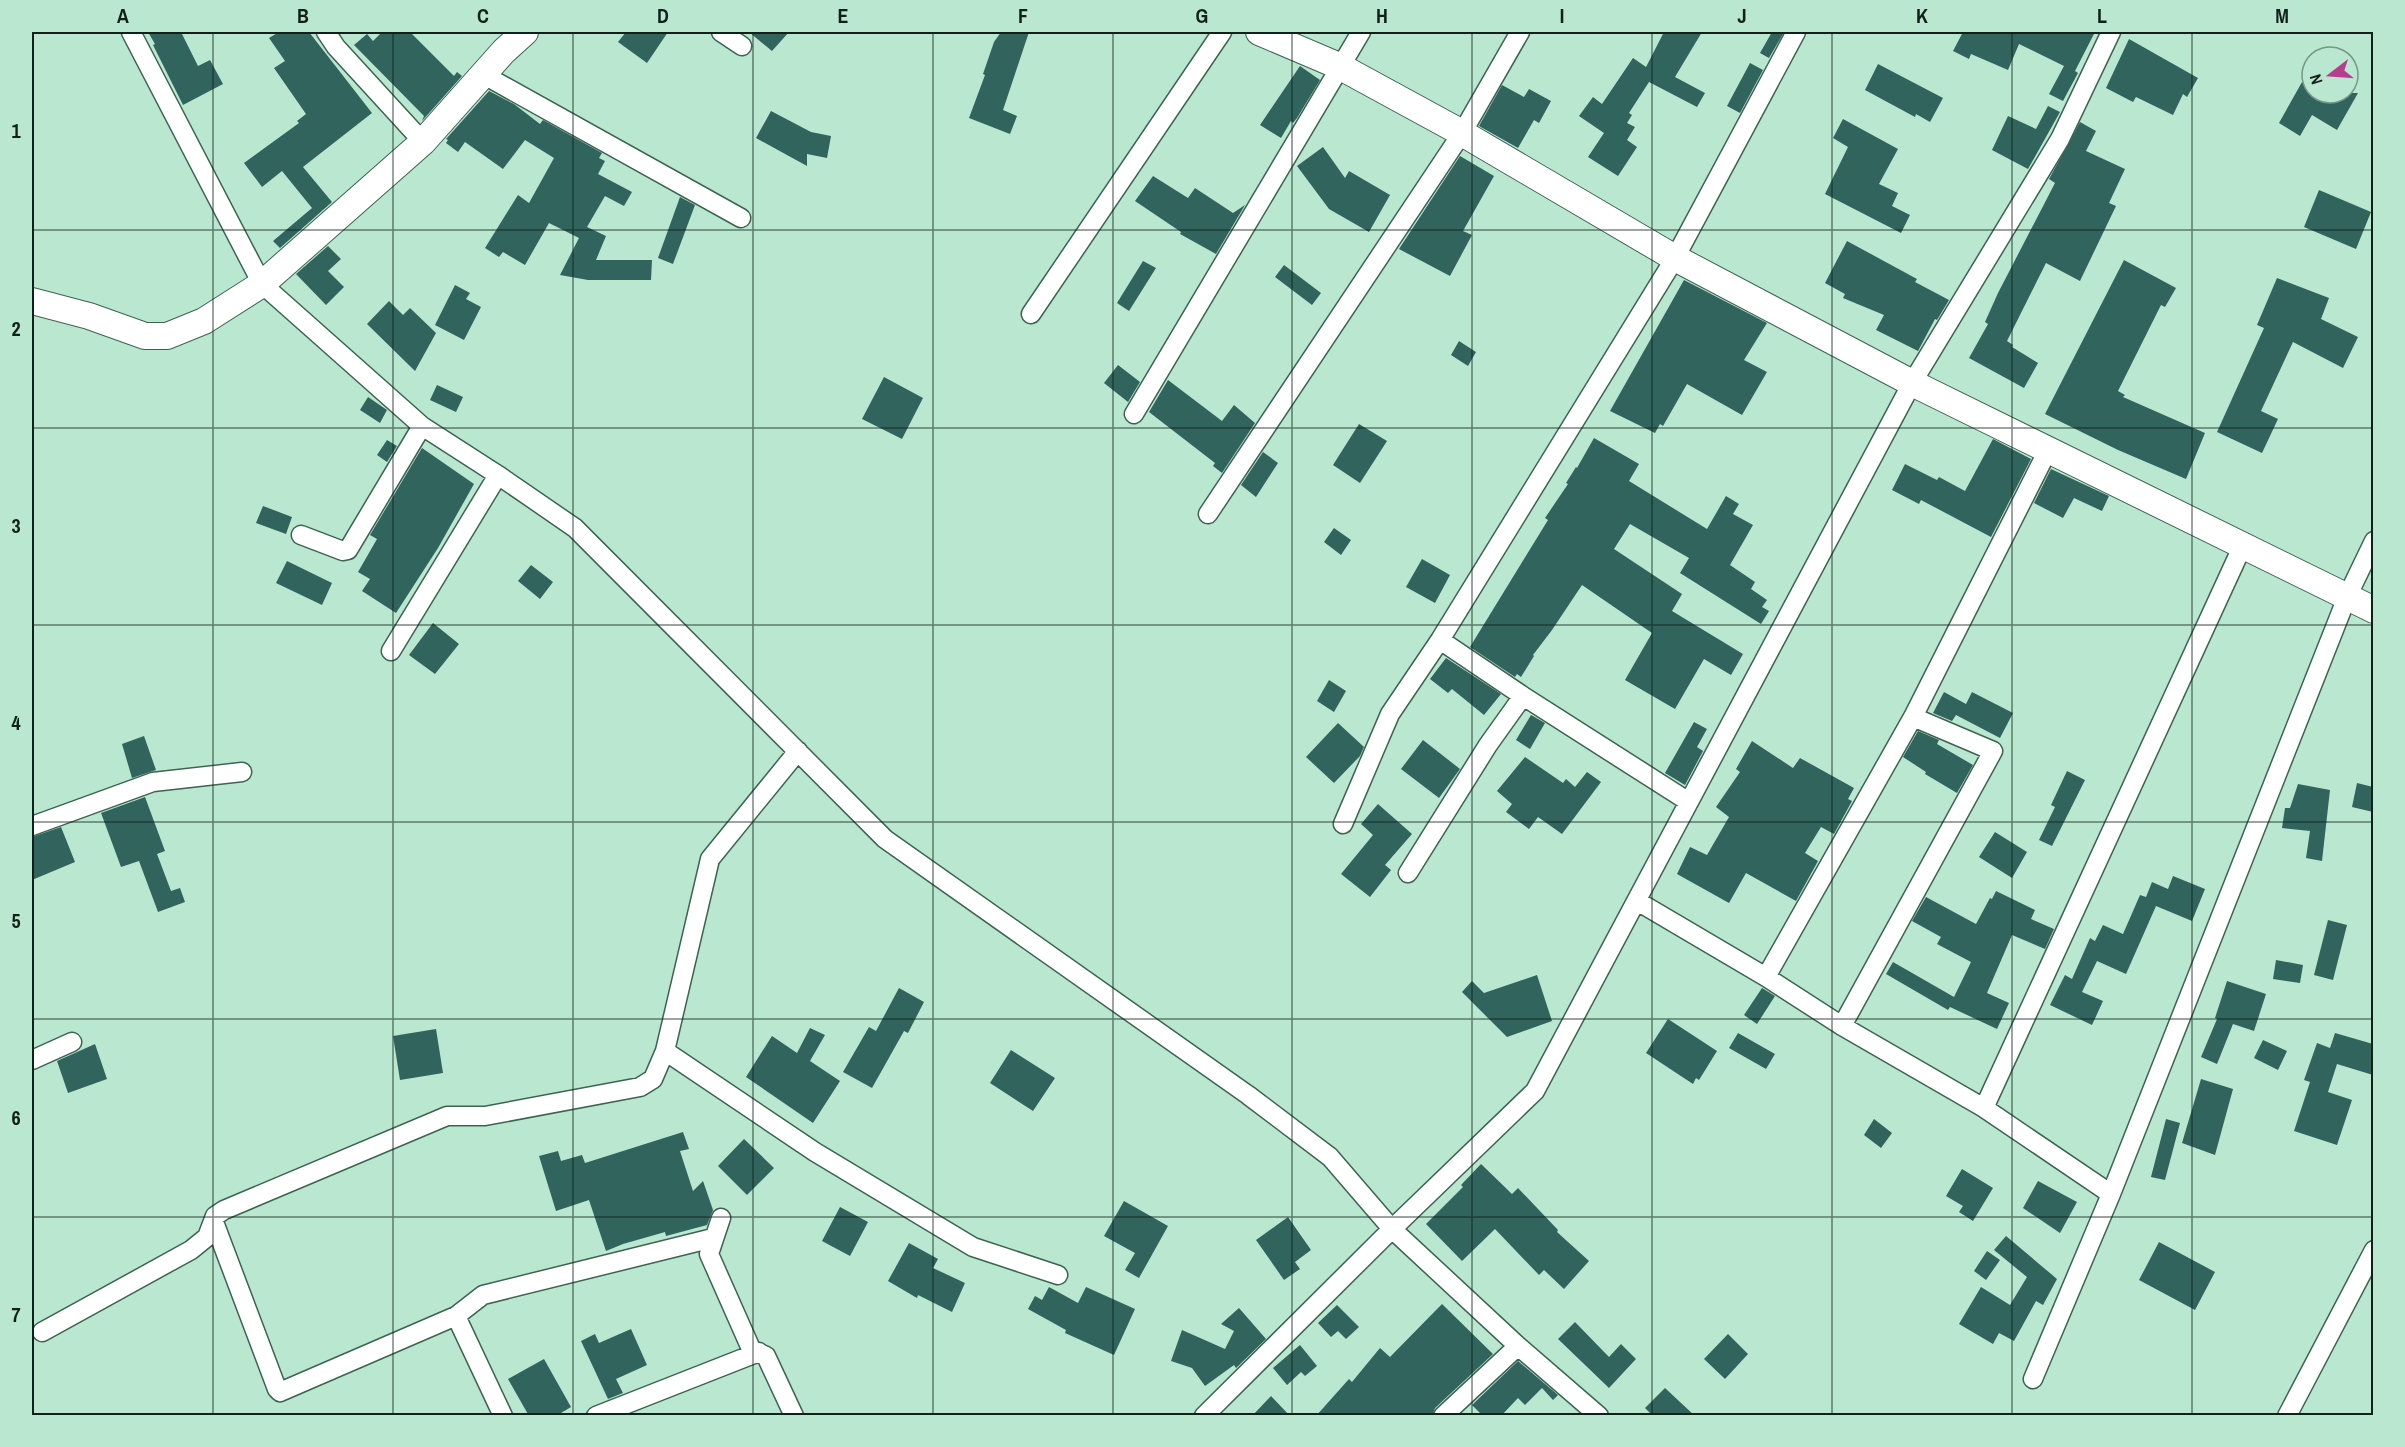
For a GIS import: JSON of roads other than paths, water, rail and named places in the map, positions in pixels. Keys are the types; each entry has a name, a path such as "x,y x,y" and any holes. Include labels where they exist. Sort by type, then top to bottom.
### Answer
{"street":[{"path":"131,32 262,284 422,426 575,528 885,838 1248,1095 1330,1157 1392,1228 1518,1346 1599,1416"},
{"path":"326,32 336,47 423,142"},
{"path":"32,301 89,316 145,336 167,336 204,321 262,284 423,142 504,51 525,32"},
{"path":"721,32 742,46"},
{"path":"1031,314 1222,32"},
{"path":"1259,32 1339,66 1462,133 1675,258 1912,383 2373,610"},
{"path":"1134,414 1361,32"},
{"path":"1208,514 1462,133 1520,32"},
{"path":"1342,824 1390,714 1440,640 1675,258 1796,32"},
{"path":"1204,1416 1392,1228 1535,1090 1912,383 2061,139 2111,32"},
{"path":"484,75 741,218"},
{"path":"301,535 343,551 348,550 422,426"},
{"path":"1766,977 1913,717 2048,450"},
{"path":"391,651 498,475"},
{"path":"2033,1378 2111,1194 2348,597 2373,541"},
{"path":"1984,1108 2242,545"},
{"path":"1440,640 1689,802"},
{"path":"1408,873 1488,745 1523,696"},
{"path":"1842,1026 1993,751 1913,717"},
{"path":"42,1332 191,1250 207,1237 215,1216 224,1210 447,1116 484,1116 640,1087 653,1079 665,1051 710,859 798,751"},
{"path":"32,826 153,782 242,772"},
{"path":"1637,901 1766,977 1842,1026 1984,1108 2111,1194"},
{"path":"32,1060 72,1042"},
{"path":"665,1051 815,1152 973,1247 1058,1275"},
{"path":"721,1218 709,1254 751,1349 766,1356 794,1416"},
{"path":"214,1222 280,1392 456,1316 483,1295 713,1238"},
{"path":"2287,1416 2373,1250"},
{"path":"456,1316 503,1416"},
{"path":"1443,1416 1518,1346"},
{"path":"596,1416 759,1352"}]}
